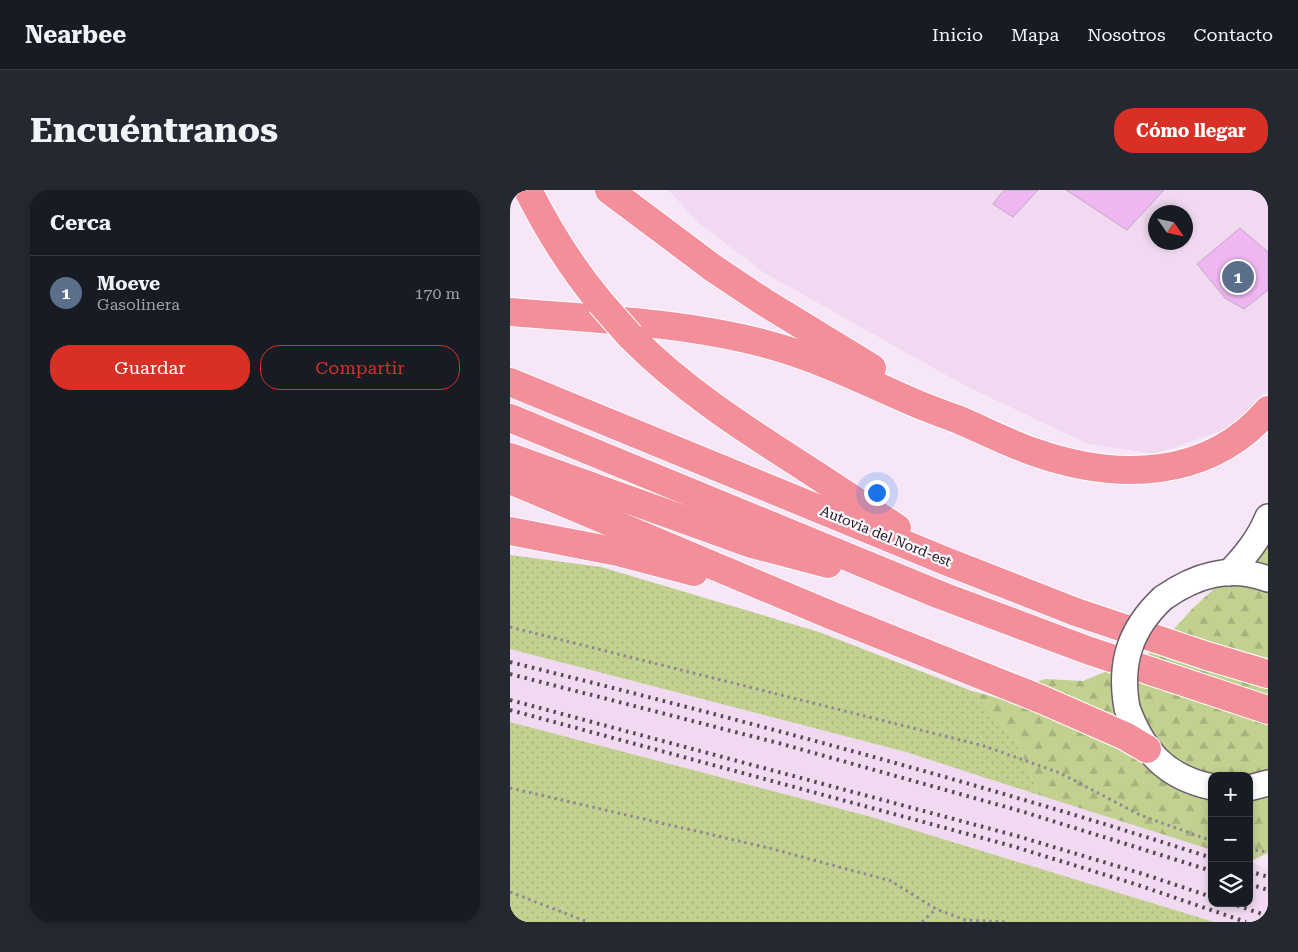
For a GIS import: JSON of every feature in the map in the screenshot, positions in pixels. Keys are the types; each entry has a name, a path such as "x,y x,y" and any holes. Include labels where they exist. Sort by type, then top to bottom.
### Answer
{"highway":[{"path":"528,190 551,234 584,283 642,348 732,419 948,562"},
{"path":"609,190 667,235 756,297 959,420"},
{"path":"510,312 688,328 751,340 822,362 1007,442 1057,460 1102,468 1152,470 1175,466 1215,452 1236,439 1268,410"},
{"name":"Autovia del Nord-est","path":"510,382 948,562 1076,612 1207,656 1268,674"},
{"path":"510,418 902,579 1087,650 1268,710"},
{"path":"510,457 752,544 828,564 902,579"},
{"path":"510,480 808,606 1036,697 1111,730 1147,749"},
{"path":"510,531 618,552 808,606"}],"main road":[{"path":"1229,573 1245,557 1254,544 1268,516"},
{"path":"1208,786 1199,785 1180,776 1163,765 1147,749 1136,730 1127,708 1124,691 1124,674 1131,642 1141,622 1151,609 1163,598 1194,579 1229,573 1246,573 1268,579"},
{"path":"1253,787 1268,783"}],"path":[{"path":"1263,190 1268,196"},
{"path":"510,627 984,746 1060,773 1140,816 1208,841"},
{"path":"510,788 769,848 891,881 936,909 965,920 1007,922"},
{"path":"1253,850 1268,852"},
{"path":"510,892 588,922"},
{"path":"922,922 936,909"}],"shaded area":[{"path":"668,190 1266,190 1268,193 1268,390 1229,428 1155,454 1088,444 962,384 763,272 701,225"},
{"path":"510,649 906,752 1208,849 1208,907 1253,907 1253,863 1268,869 1268,922 1214,922 868,816 510,722"}],"green space":[{"path":"1268,535 1268,853 1253,860 1253,772 1208,772 1208,849 1039,795 1016,740 972,691 994,697 1045,679 1083,681 1153,652 1193,608 1261,546"},
{"path":"510,555 601,567 819,632 972,691 1016,740 1039,795 906,752 510,649"},
{"path":"510,722 868,816 1214,922 510,922"}],"building":[{"path":"1004,190 1038,190 1013,217 993,204"},
{"path":"1066,190 1164,190 1148,205 1127,230"},
{"path":"1240,228 1268,252 1268,290 1244,309 1225,298 1197,264"}],"railway":[{"path":"510,662 863,754 1038,804 1208,857"},
{"path":"510,674 782,744 1024,812 1208,870"},
{"path":"510,700 1017,836 1208,896"},
{"path":"510,710 1012,846 1135,884 1246,922"},
{"path":"1253,872 1268,877"},
{"path":"1253,885 1268,890"},
{"path":"1242,907 1268,916"}],"place":[{"name":"Moeve","path":"1238,277"}]}
